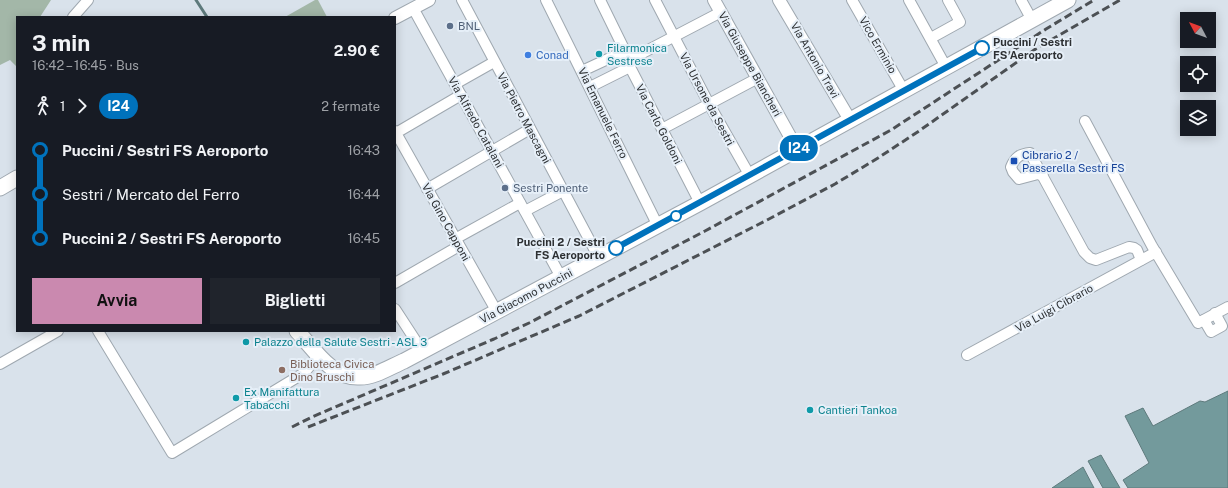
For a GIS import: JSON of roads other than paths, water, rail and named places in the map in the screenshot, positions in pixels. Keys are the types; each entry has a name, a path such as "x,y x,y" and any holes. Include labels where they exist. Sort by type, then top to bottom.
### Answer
{"main road":[{"name":"Via Giacomo Puccini","path":"298,332 319,355 339,373 351,377 361,378 373,375 423,352 599,258 1068,0"},
{"path":"0,188 16,179"}],"street":[{"path":"396,17 429,0"},
{"name":"Via Pietro Mascagni","path":"462,0 599,258"},
{"name":"Via Emanuele Ferro","path":"546,0 658,226"},
{"name":"Via Carlo Goldoni","path":"600,0 662,129 700,203"},
{"name":"Via Ursone da Sestri","path":"655,0 709,104 750,176"},
{"name":"Via Giuseppe Biancheri","path":"714,0 797,149"},
{"name":"Via Antonio Travi","path":"779,0 850,120"},
{"name":"Vico Erminio","path":"852,0 904,91"},
{"path":"909,0 946,67"},
{"path":"931,38 960,22 948,0"},
{"path":"1021,0 1032,20"},
{"path":"74,16 83,1"},
{"name":"Via Alfredo Catalani","path":"413,8 561,277"},
{"path":"590,87 628,59 721,12"},
{"path":"582,71 628,59"},
{"path":"455,84 494,62"},
{"path":"662,129 758,78"},
{"path":"396,132 461,95"},
{"path":"1085,121 1156,252 1198,323 1228,307"},
{"path":"427,189 530,129"},
{"name":"Via Gino Capponi","path":"396,135 497,312"},
{"path":"1043,176 1038,174 1019,179 1011,167 1014,159 1022,154 1030,153 1043,176 1084,252 1090,258 1096,260 1129,248 1134,248 1140,260"},
{"path":"396,282 457,242 523,207 563,191"},
{"name":"Via Luigi Cibrario","path":"967,355 1156,252"},
{"path":"396,311 423,352"},
{"path":"1204,320 1211,332 1222,326 1215,314"},
{"path":"0,364 56,332"},
{"path":"99,332 172,453 304,373 319,355"}],"waterway":[{"path":"196,0 206,16"}],"railway":[{"path":"292,427 529,323 705,231 891,130 1046,29 1094,0"},
{"path":"308,427 443,374 579,316 769,219 835,184 878,158 1037,48 1120,0"}],"place":[{"name":"BNL","path":"450,26"},
{"name":"Puccini / Sestri FS Aeroporto","path":"982,48"},
{"name":"Filarmonica Sestrese","path":"599,54"},
{"name":"Conad","path":"528,55"},
{"name":"Cibrario 2 / Passerella Sestri FS","path":"1014,161"},
{"name":"Sestri Ponente","path":"505,188"},
{"name":"Puccini 2 / Sestri FS Aeroporto","path":"616,248"},
{"name":"Palazzo della Salute Sestri - ASL 3","path":"246,342"},
{"name":"Biblioteca Civica Dino Bruschi","path":"282,370"},
{"name":"Ex Manifattura Tabacchi","path":"236,398"},
{"name":"Cantieri Tankoa","path":"810,410"}]}
